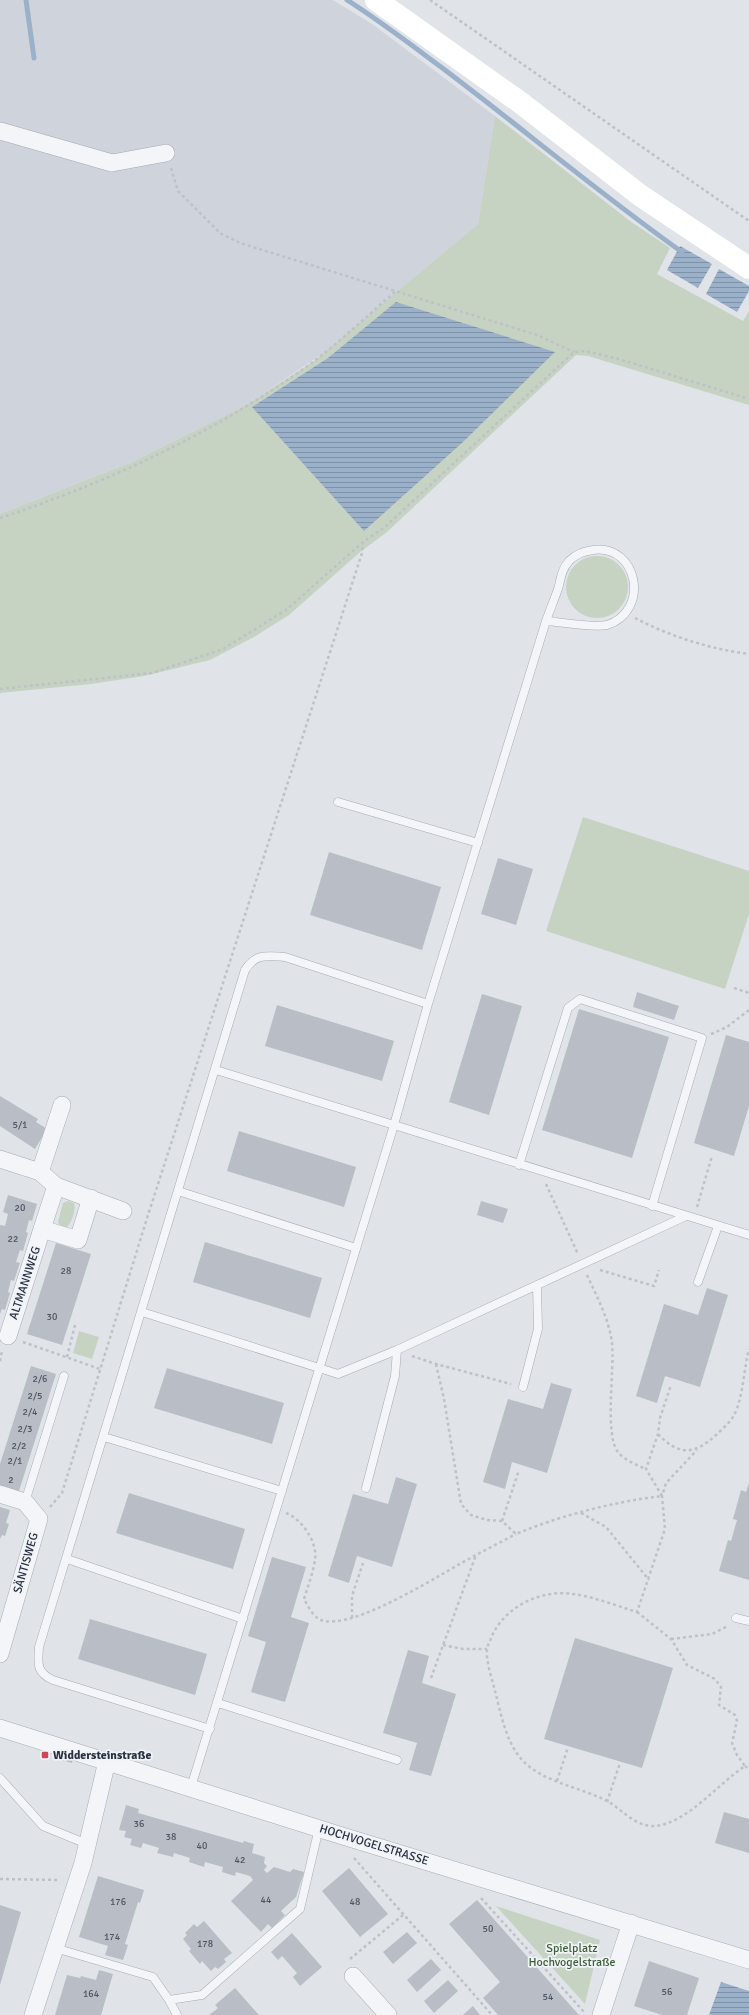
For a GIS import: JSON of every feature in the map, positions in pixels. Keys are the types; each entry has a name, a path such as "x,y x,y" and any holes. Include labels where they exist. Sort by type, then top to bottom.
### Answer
{"main road":[{"path":"376,0 520,103 641,196 749,268"}],"street":[{"path":"0,131 112,163 166,154"},
{"path":"40,1172 62,1105"},
{"path":"0,1159 40,1172 56,1186 122,1211"},
{"name":"ALTMANNWEG","path":"5,1342 56,1186"},
{"path":"42,1229 78,1240 91,1198"},
{"path":"0,1494 25,1502"},
{"name":"SÄNTISWEG","path":"0,1654 39,1519 25,1502"},
{"name":"HOCHVOGELSTRASSE","path":"0,1728 749,1960"},
{"path":"33,2015 77,1881 107,1761"},
{"path":"601,2015 631,1923"},
{"path":"354,1976 388,2015"}],"lane":[{"path":"191,1787 394,1125 428,1004 546,621 564,568 578,554 597,549 616,554 630,569 635,588 634,598 626,613 616,621 596,626 546,621"},
{"path":"338,802 478,843"},
{"path":"210,1729 43,1676 38,1664 39,1648 216,1070 245,970 251,961 263,955 285,957 428,1004"},
{"path":"519,1165 568,1008 580,1000 702,1038 652,1206"},
{"path":"216,1070 749,1235"},
{"path":"178,1191 356,1248"},
{"path":"142,1312 338,1374 396,1350 582,1264 690,1217"},
{"path":"698,1282 718,1226"},
{"path":"523,1387 538,1329 537,1285"},
{"path":"366,1488 395,1376 396,1350"},
{"path":"25,1502 64,1376"},
{"path":"104,1437 282,1491"},
{"path":"67,1559 243,1619"},
{"path":"736,1618 749,1621"},
{"path":"218,1703 397,1760"},
{"path":"0,1778 43,1826 87,1844"},
{"path":"169,2000 202,1996 300,1909 319,1828"},
{"path":"55,1948 153,1977 169,2000 177,2015"}],"path":[{"path":"430,0 749,221"},
{"path":"166,154 178,191 220,233 240,243 537,335 574,352 585,351 618,359 749,399"},
{"path":"0,518 45,503 128,470 204,432 242,410 314,361 396,291"},
{"path":"0,689 152,673 223,649 286,610 363,542 385,527 574,352"},
{"path":"39,1519 62,1494 146,1220 362,553 363,542"},
{"path":"626,613 660,631 734,652 749,654"},
{"path":"734,988 749,993"},
{"path":"702,1038 727,1027 749,1010"},
{"path":"690,1217 712,1156"},
{"path":"546,1173 546,1186 606,1317 612,1344 611,1431 617,1451 632,1462 646,1469 662,1496 666,1529 637,1612"},
{"path":"139,1217 146,1220"},
{"path":"582,1264 654,1286 659,1270"},
{"path":"66,1357 75,1325"},
{"path":"0,1361 5,1342 66,1357 100,1370"},
{"path":"662,1496 666,1483 697,1450 725,1427 735,1414 749,1348"},
{"path":"396,1350 436,1364 523,1387"},
{"path":"436,1364 444,1399 461,1504 470,1515 487,1520 502,1521 516,1534"},
{"path":"646,1469 658,1434 660,1418 671,1385"},
{"path":"658,1434 668,1445 682,1451 697,1450"},
{"path":"502,1521 519,1470"},
{"path":"277,1509 292,1515 297,1519 311,1539 315,1559 304,1599 312,1612 320,1620 334,1622 352,1618 410,1592 516,1534 534,1527 629,1500 662,1496"},
{"path":"581,1513 606,1527 649,1580"},
{"path":"431,1678 476,1555"},
{"path":"352,1618 352,1596 363,1563"},
{"path":"745,1766 677,1819 655,1826 638,1823 607,1802 533,1770 522,1760 513,1747 500,1712 489,1668 487,1649 495,1628 510,1612 528,1601 548,1594 573,1594 637,1612 671,1639 687,1666 714,1679 721,1687 719,1705 735,1715 737,1721 732,1742 737,1755 749,1769"},
{"path":"671,1639 712,1634 731,1625 736,1618"},
{"path":"443,1645 463,1649 487,1649"},
{"path":"557,1781 568,1747"},
{"path":"607,1802 620,1763"},
{"path":"354,1858 492,2015"},
{"path":"0,1879 77,1881"},
{"path":"481,1898 587,2015"},
{"path":"354,1976 344,1964 403,1915"}],"shaded area":[{"path":"0,0 333,0 372,24 495,116 478,224 325,352 248,404 132,462 0,514"}],"green space":[{"path":"495,116 630,221 670,248 657,274 743,321 749,311 749,405 588,356 576,355 387,532 359,553 289,615 254,637 210,660 144,676 91,684 0,693 0,514 132,462 248,404 314,361 478,224"},
{"path":"591,556 603,556 619,565 626,575 628,587 626,599 619,609 603,618 591,618 580,613 571,604 566,593 566,581 571,570 580,561"},
{"path":"583,817 749,871 749,914 725,989 546,931"},
{"path":"68,1201 74,1203 74,1213 72,1220 66,1228 60,1226 58,1222 63,1203"},
{"path":"79,1331 99,1337 92,1359 73,1353"},
{"name":"Spielplatz Hochvogelstraße","path":"496,1906 600,1940 585,2004"}],"water":[{"path":"680,246 712,264 698,288 667,270"},
{"path":"719,269 749,286 749,291 737,312 706,294"},
{"path":"396,302 555,352 463,442 364,531 252,407 328,358"},
{"path":"721,1982 749,1991 749,2015 709,2015"}],"building":[{"path":"329,852 441,887 422,950 310,915"},
{"path":"498,858 533,869 516,925 481,914"},
{"path":"637,992 679,1006 674,1020 633,1007"},
{"path":"482,994 522,1006 489,1115 449,1102"},
{"path":"277,1005 394,1041 382,1081 265,1046"},
{"path":"579,1009 669,1037 632,1158 542,1130"},
{"path":"726,1035 749,1042 749,1106 734,1156 694,1143"},
{"path":"0,1096 38,1119 36,1122 47,1129 35,1149 0,1126"},
{"path":"239,1131 356,1167 344,1207 227,1171"},
{"path":"8,1195 37,1204 32,1221 29,1220 26,1232 28,1233 23,1251 20,1250 16,1262 20,1263 14,1281 11,1280 8,1292 10,1293 5,1310 2,1309 0,1314 0,1225 5,1226 8,1214 3,1212"},
{"path":"481,1201 508,1209 503,1223 477,1215"},
{"path":"205,1242 322,1278 310,1318 193,1282"},
{"path":"56,1243 91,1254 62,1345 27,1334"},
{"path":"707,1288 728,1295 700,1387 665,1376 657,1403 636,1396 664,1304 698,1315"},
{"path":"31,1366 56,1374 19,1491 0,1485 0,1464"},
{"path":"167,1368 284,1403 272,1444 154,1408"},
{"path":"551,1383 572,1389 547,1473 512,1462 505,1489 483,1482 508,1399 543,1409"},
{"path":"396,1477 417,1484 392,1567 357,1556 349,1583 328,1576 353,1494 388,1504"},
{"path":"749,1483 749,1580 719,1571 728,1540 731,1541 737,1520 733,1519 741,1490 746,1492"},
{"path":"129,1493 245,1529 233,1569 116,1533"},
{"path":"0,1507 10,1510 6,1523 9,1524 5,1536 2,1535 0,1539"},
{"path":"272,1557 306,1567 291,1617 309,1623 285,1702 251,1692 266,1642 248,1636"},
{"path":"90,1619 207,1654 195,1695 78,1659"},
{"path":"575,1638 673,1668 642,1768 544,1739"},
{"path":"408,1650 429,1656 422,1683 456,1694 431,1776 409,1770 417,1743 383,1733"},
{"path":"59,1755 73,1759 72,1763 58,1759"},
{"path":"126,1805 139,1809 138,1813 243,1843 244,1841 254,1844 252,1853 265,1857 264,1863 267,1866 264,1870 267,1873 274,1867 290,1872 293,1869 304,1872 296,1897 281,1911 285,1915 272,1928 268,1924 261,1932 231,1901 253,1880 250,1876 236,1872 235,1876 222,1872 223,1867 205,1862 204,1867 189,1862 190,1858 174,1853 173,1857 157,1853 159,1848 143,1843 141,1848 130,1845 132,1839 124,1837 126,1831 119,1830"},
{"path":"724,1812 749,1819 749,1853 715,1843"},
{"path":"349,1868 388,1914 360,1937 322,1891"},
{"path":"98,1876 144,1890 140,1903 138,1902 125,1944 128,1945 123,1960 105,1955 108,1946 79,1937"},
{"path":"477,1900 579,2015 498,2015 483,1998 500,1982 449,1924"},
{"path":"0,1905 21,1912 0,1985"},
{"path":"204,1921 232,1953 224,1959 226,1962 218,1969 215,1967 211,1971 202,1961 200,1964 189,1951 191,1949 183,1939 187,1935 185,1933 194,1924 197,1927"},
{"path":"407,1932 417,1943 393,1964 383,1952"},
{"path":"292,1933 322,1967 300,1986 293,1977 297,1973 282,1956 278,1960 271,1952"},
{"path":"431,1959 441,1970 417,1992 407,1980"},
{"path":"649,1961 699,1978 687,2015 662,2015 634,2006"},
{"path":"99,1970 113,1974 101,2015 55,2015 67,1975 80,1978 81,1976 96,1980"},
{"path":"448,1980 458,1991 434,2013 424,2001"},
{"path":"235,1988 259,2015 209,2015 218,2008 215,2005"},
{"path":"473,2006 480,2015 463,2015"}],"waterway":[{"path":"26,0 34,58"},
{"path":"347,0 383,24 441,67 621,207 682,252"}],"place":[{"name":"Widdersteinstraße","path":"45,1755"}]}
